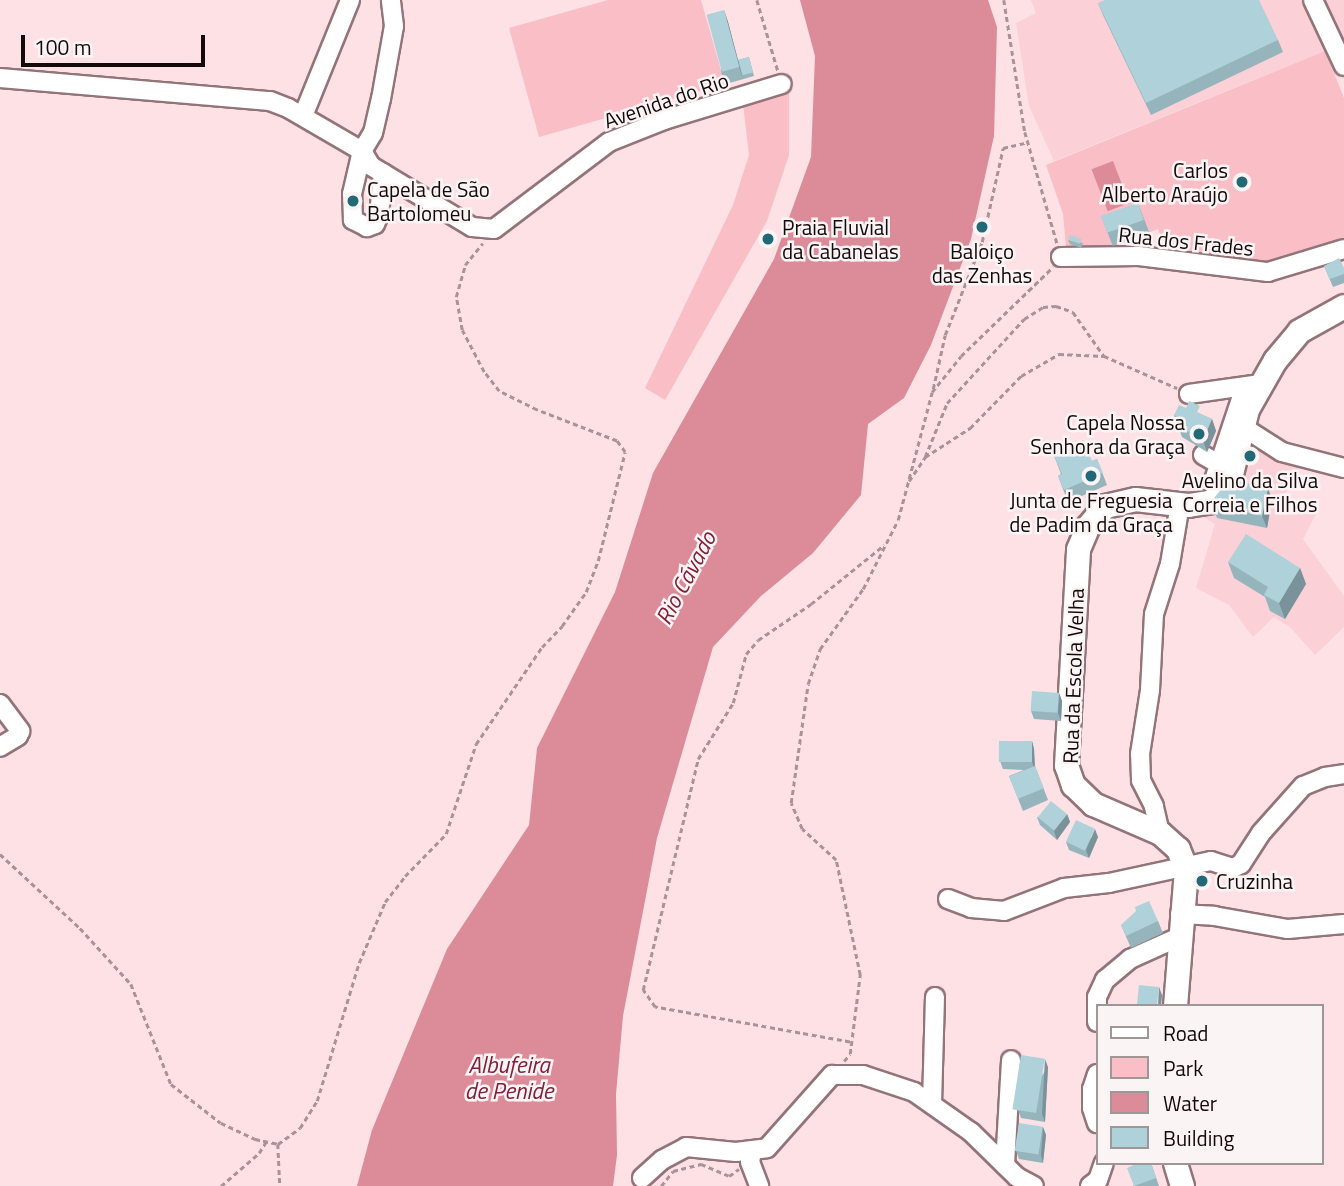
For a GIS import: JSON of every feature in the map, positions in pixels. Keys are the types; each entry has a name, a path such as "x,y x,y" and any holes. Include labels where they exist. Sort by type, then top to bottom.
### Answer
{"main road":[{"name":"Rua da Escola Velha","path":"1186,869 1178,849 1160,833 1093,804 1073,785 1066,765 1078,549 1088,526 1105,506 1135,499 1180,504 1212,500 1229,482 1252,386 1298,331 1344,306"},
{"path":"1175,1004 1186,869"},
{"path":"1176,1165 1182,1186"}],"street":[{"path":"303,116 349,0"},
{"path":"383,173 379,215 375,224 367,227 353,220 351,212 362,151 373,133 381,99 394,26 391,0"},
{"path":"1312,0 1344,66"},
{"path":"0,78 271,101 303,116 362,151 371,166 472,227 494,229"},
{"name":"Avenida do Rio","path":"494,229 609,142 664,120 782,84"},
{"name":"Rua dos Frades","path":"1061,257 1139,256 1268,272 1344,249"},
{"path":"1189,394 1252,386 1217,472 1203,455"},
{"path":"1243,427 1282,452 1344,468"},
{"path":"1160,833 1154,806 1141,780 1140,754 1150,690 1154,614 1170,564 1180,504"},
{"path":"0,704 20,731 18,736 0,747"},
{"path":"948,899 971,908 1004,911 1064,888 1186,869 1211,861 1233,868 1241,864 1261,833 1303,786 1325,777 1344,774"},
{"path":"1097,1004 1097,997 1105,980 1130,959 1180,925 1214,915 1288,929 1344,924"},
{"path":"932,1104 936,997"},
{"path":"1005,1165 1011,1060"},
{"path":"642,1178 662,1160 685,1147 751,1156 767,1149 832,1075 863,1075 914,1092 971,1132 1005,1165 1034,1186"},
{"path":"1096,1077 1092,1089 1092,1108 1096,1120"},
{"path":"751,1156 759,1186"},
{"path":"1090,1186 1098,1180 1104,1165"},
{"path":"1104,1186 1105,1165"}],"path":[{"path":"757,0 782,84"},
{"path":"932,392 961,356 1061,257 1028,142 1004,0"},
{"path":"832,1075 849,1054 860,975 835,860 802,829 791,803 808,684 820,649 863,589 898,520 945,335 982,242 1003,148 1028,142"},
{"path":"0,854 80,928 131,984 171,1084 221,1123 266,1142 278,1144 300,1128 317,1101 359,963 385,902 405,876 446,834 476,744 542,647 562,626 586,592 614,503 625,452 617,441 537,410 499,391 484,372 462,330 456,297 465,265 494,229"},
{"path":"907,484 925,457 935,425 947,403 1024,319 1043,307 1056,306 1073,312 1104,356"},
{"path":"925,457 963,434 1021,376 1059,354 1104,356 1189,394"},
{"path":"851,1042 655,1007 643,990 698,759 733,704 746,654 758,640 811,604 886,543"},
{"path":"221,1186 259,1153 266,1142"},
{"path":"278,1144 280,1186"},
{"path":"661,1186 673,1171 701,1164 729,1176 751,1156"}],"shaded area":[{"path":"1031,0 1300,0 1325,51 1054,161 1029,106 1016,23 1036,13"},
{"path":"1324,0 1344,0 1344,39 1340,33"},
{"path":"1260,445 1301,465 1281,502 1318,510 1303,539 1344,596 1344,627 1315,655 1290,627 1274,617 1253,637 1229,605 1196,588 1215,524 1194,511 1244,475"}],"green space":[{"path":"608,0 701,0 725,84 539,137 509,28"},
{"name":"Carlos Alberto Araújo","path":"1325,51 1344,98 1344,243 1273,266 1168,254 1158,229 1097,253 1066,246 1063,214 1046,165"},
{"path":"789,92 789,155 767,221 665,400 645,388 733,205 749,155 743,104"}],"water":[{"name":"Albufeira de Penide","path":"800,0 988,0 997,27 994,136 971,239 931,345 904,398 868,424 861,495 813,553 761,596 713,647 657,838 623,1016 616,1094 617,1155 613,1186 357,1186 372,1130 447,949 529,825 537,748 615,592 653,473 774,259 811,157 815,56"},
{"path":"1113,161 1129,203 1108,211 1092,169"}],"building":[{"path":"1105,0 1259,0 1278,40 1146,103 1098,3"},
{"path":"724,10 739,67 722,72 707,15"},
{"path":"749,57 753,72 743,75 738,60"},
{"path":"1138,203 1144,220 1107,233 1101,216"},
{"path":"1070,235 1081,239 1080,244 1068,240"},
{"path":"1339,258 1344,274 1330,279 1324,266"},
{"path":"1189,401 1200,406 1197,412 1212,419 1203,440 1177,425 1181,419 1174,415 1179,405 1186,408"},
{"path":"1083,440 1092,461 1097,459 1103,473 1064,490 1058,476 1062,474 1053,453"},
{"path":"1230,479 1268,488 1262,516 1212,505 1214,498"},
{"path":"1246,534 1300,568 1279,603 1264,595 1268,587 1228,562"},
{"path":"1032,691 1059,693 1058,713 1031,711"},
{"path":"999,741 1032,741 1032,762 999,762"},
{"path":"1035,766 1044,788 1018,799 1009,776"},
{"path":"1051,801 1067,814 1054,831 1038,817"},
{"path":"1076,820 1095,829 1085,851 1066,842"},
{"path":"1149,901 1158,921 1126,936 1121,925 1136,911 1135,907"},
{"path":"1139,985 1159,987 1157,1004 1137,1004"},
{"path":"1021,1055 1045,1059 1036,1113 1012,1109"},
{"path":"1019,1123 1043,1127 1038,1154 1015,1151"},
{"path":"1134,1165 1152,1165 1156,1178 1134,1186 1127,1168"}],"place":[{"name":"Carlos Alberto Araújo","path":"1242,182"},
{"name":"Capela de São Bartolomeu","path":"353,201"},
{"name":"Baloiço das Zenhas","path":"982,227"},
{"name":"Praia Fluvial da Cabanelas","path":"768,239"},
{"name":"Capela Nossa Senhora da Graça","path":"1199,434"},
{"name":"Avelino da Silva Correia e Filhos","path":"1250,456"},
{"name":"Junta de Freguesia de Padim da Graça","path":"1091,476"},
{"name":"Cruzinha","path":"1202,881"}],"water label":[{"name":"Rio Cávado","path":"686,578"}]}
